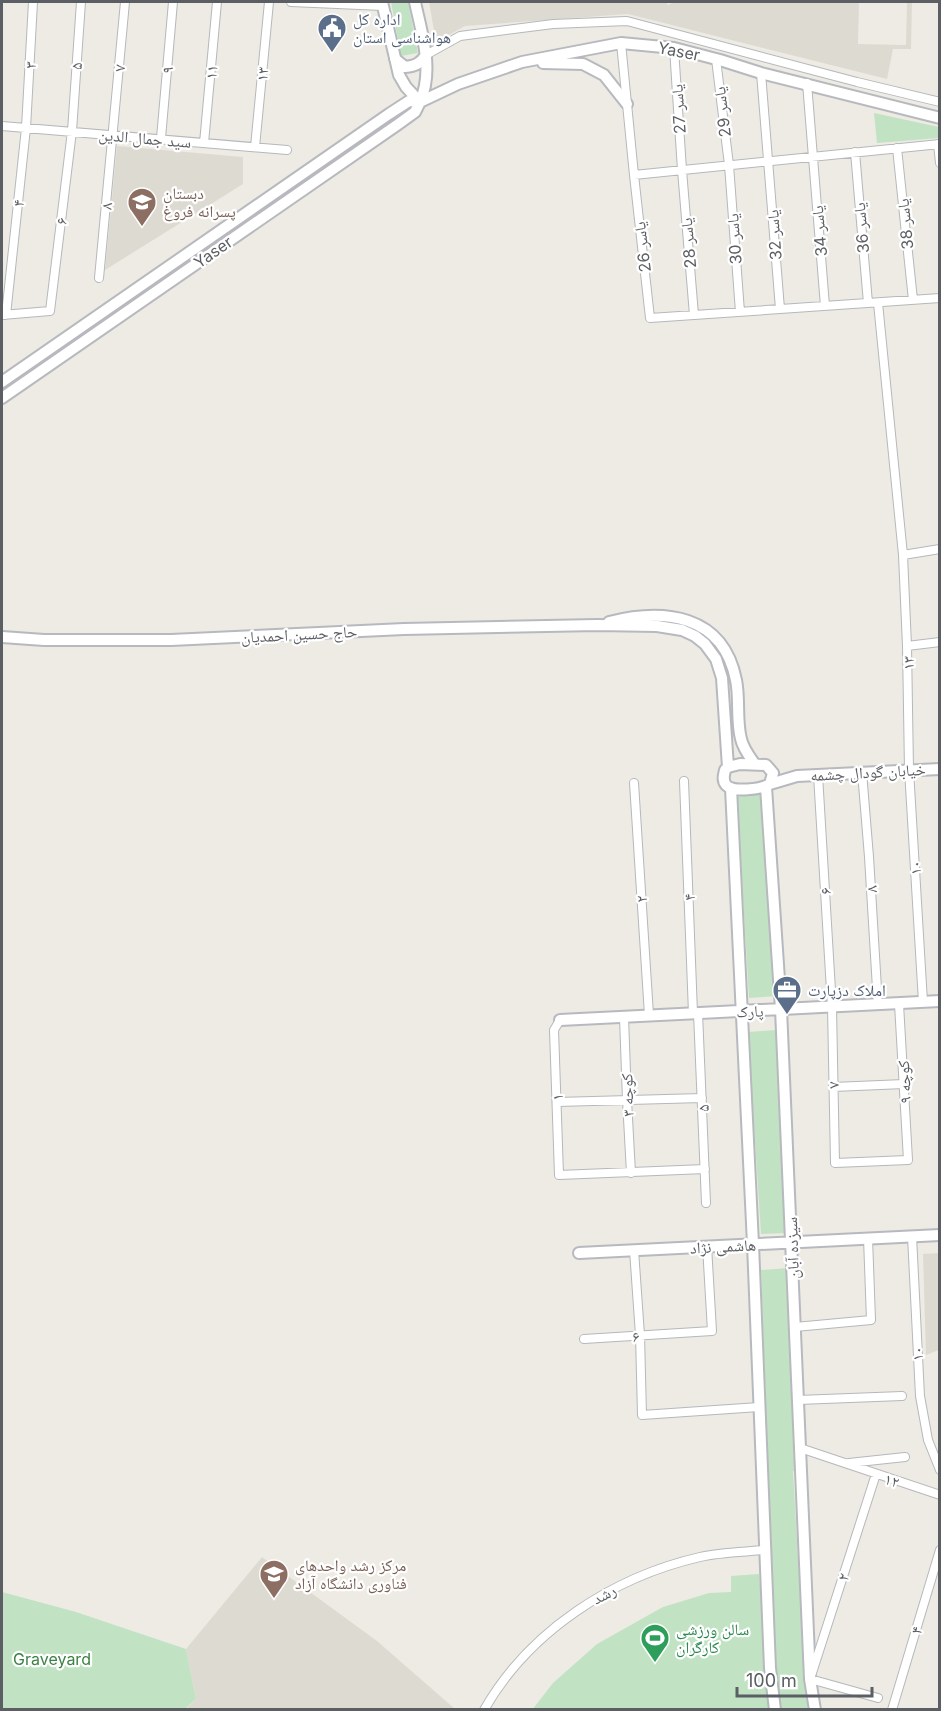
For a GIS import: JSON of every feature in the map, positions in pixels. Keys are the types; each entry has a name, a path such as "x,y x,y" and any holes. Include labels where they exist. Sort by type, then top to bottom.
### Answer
{"main road":[{"path":"382,4 399,75 406,87 420,102 425,90 428,66 415,2"},
{"name":"Yaser","path":"2,382 410,101 420,102 458,84 522,62 621,43 674,48 761,73 939,118"},
{"path":"394,59 405,67 414,66 426,55"},
{"path":"522,62 583,64 604,75 627,104"},
{"name":"Yaser","path":"2,399 406,119 415,112 420,102"},
{"path":"130,293 138,305"},
{"name":"حاج حسین احمدیان","path":"597,625 626,617 652,615 691,621 713,635 727,651 733,667 741,740 754,764"},
{"name":"حاج حسین احمدیان","path":"2,637 44,640 171,640 404,629 597,625 657,626 682,630 705,644 716,659 722,678 728,767 723,779 731,789"},
{"path":"728,767 740,764 766,765 797,776"},
{"name":"سیزده آبان","path":"770,768 773,773 768,785 781,1009 810,1679 815,1710"},
{"name":"خیابان گودال چشمه","path":"797,776 939,769"},
{"path":"775,1710 770,1668 753,1244 731,789 768,785 797,776"},
{"name":"پارک","path":"560,1020 939,1001"},
{"name":"هاشمی نژاد","path":"579,1253 939,1235"}],"street":[{"name":"۳","path":"26,128 33,2"},
{"name":"۵","path":"72,131 81,2"},
{"name":"۷","path":"113,135 125,2"},
{"name":"۹","path":"161,138 173,2"},
{"name":"۱۱","path":"204,143 217,2"},
{"name":"۱۳","path":"255,147 269,2"},
{"path":"291,2 382,4"},
{"path":"426,55 460,36 553,24 627,21 939,102"},
{"name":"یاسر 26","path":"621,43 650,318 694,315"},
{"name":"یاسر 27","path":"674,48 682,170"},
{"name":"یاسر 29","path":"716,59 729,165"},
{"name":"یاسر 32","path":"761,73 780,309"},
{"name":"یاسر 34","path":"807,83 825,306"},
{"name":"سید جمال الدین","path":"2,126 288,150"},
{"name":"۴","path":"4,315 26,128"},
{"name":"۶","path":"4,315 50,311 72,131"},
{"name":"۸","path":"99,278 113,135"},
{"path":"634,175 939,144 939,163"},
{"name":"یاسر 38","path":"897,148 913,300"},
{"name":"یاسر 36","path":"855,152 868,303"},
{"name":"یاسر 30","path":"729,165 740,312"},
{"name":"یاسر 28","path":"682,170 694,315"},
{"path":"694,315 939,298"},
{"name":"۱۳","path":"878,303 903,555 909,770"},
{"path":"903,555 939,549"},
{"path":"907,646 939,642"},
{"name":"۱۰","path":"909,770 923,1002"},
{"name":"۸","path":"862,772 878,1005"},
{"name":"۶","path":"818,775 832,1007"},
{"name":"۴","path":"684,781 695,1013"},
{"name":"۲","path":"634,783 649,1016"},
{"name":"کوچه ۹","path":"834,1163 909,1160 899,1004"},
{"name":"۷","path":"832,1007 834,1163"},
{"name":"۵","path":"695,1013 702,1098 706,1203"},
{"name":"کوچه ۳","path":"624,1017 631,1173"},
{"name":"۱","path":"560,1020 554,1030 559,1175 631,1173"},
{"path":"833,1087 904,1084"},
{"path":"557,1102 702,1098"},
{"path":"631,1173 705,1169"},
{"name":"۱۰","path":"912,1236 920,1396 927,1440 939,1470"},
{"path":"795,1327 871,1320 868,1238"},
{"name":"۶","path":"584,1339 712,1330 707,1246"},
{"path":"634,1250 640,1335 642,1415 759,1407"},
{"path":"798,1400 902,1396"},
{"name":"۱۲","path":"800,1448 939,1495"},
{"name":"۱۲","path":"845,1464 905,1457"},
{"name":"۲","path":"810,1679 876,1474"},
{"name":"رشد","path":"484,1710 494,1692 535,1644 585,1604 651,1572 702,1557 765,1550"},
{"name":"۴","path":"892,1710 939,1550"},
{"path":"810,1679 878,1698"}],"shaded area":[{"path":"429,2 666,2 668,5 674,2 859,2 858,44 906,45 907,2 912,2 911,49 893,49 887,79 628,14 465,26 436,42"},
{"name":"دبستان پسرانه فروغ","path":"117,146 243,157 243,184 105,270"},
{"path":"939,1253 939,1350 926,1355 923,1254"},
{"name":"مرکز رشد واحدهای فناوری دانشگاه آزاد","path":"262,1557 377,1641 455,1709 185,1710 196,1699 186,1649"}],"green space":[{"path":"391,2 408,2 418,53 401,56"},
{"path":"874,113 939,127 939,138 877,143"},
{"path":"765,793 778,996 749,998 737,795"},
{"path":"776,1030 789,1233 761,1234 748,1032"},
{"path":"789,1268 797,1471 793,1471 806,1697 809,1709 780,1709 764,1469 768,1468 761,1270"},
{"name":"سالن ورزشی کارگران","path":"759,1574 771,1709 532,1710 553,1683 597,1644 663,1607 709,1593 731,1592 731,1576"},
{"name":"Graveyard","path":"2,1592 76,1612 186,1649 196,1699 185,1709 2,1709"}],"place":[{"name":"اداره کل هواشناسی استان","path":"332,54"},
{"name":"دبستان پسرانه فروغ","path":"142,228"},
{"name":"املاک دزپارت","path":"787,1016"},
{"name":"مرکز رشد واحدهای فناوری دانشگاه آزاد","path":"274,1600"},
{"name":"سالن ورزشی کارگران","path":"655,1664"}]}
